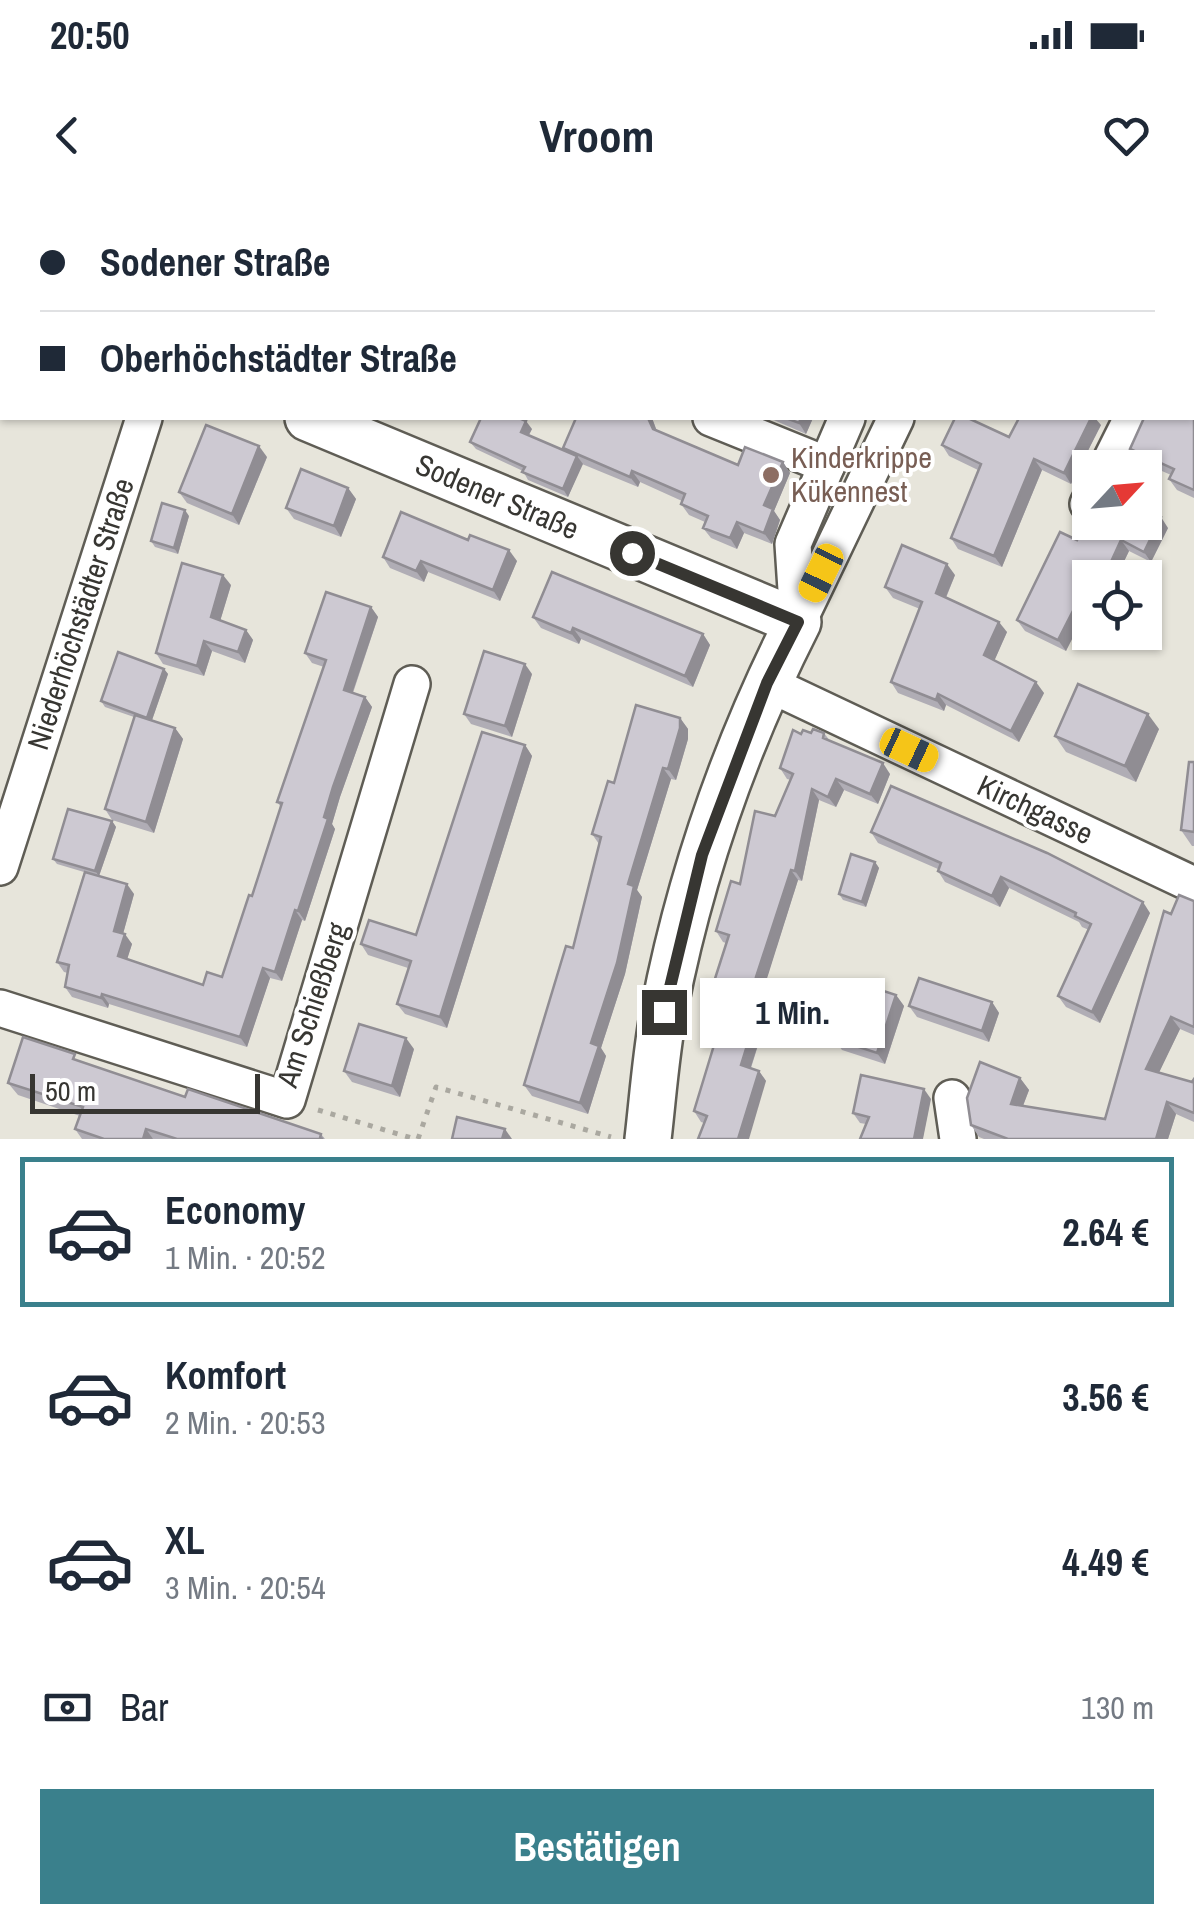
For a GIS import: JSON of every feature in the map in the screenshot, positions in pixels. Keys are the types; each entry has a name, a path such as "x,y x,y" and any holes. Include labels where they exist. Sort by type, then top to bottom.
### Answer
{"main road":[{"name":"Sodener Straße","path":"313,420 798,622"},
{"path":"648,1139 664,1012 702,855 767,683 798,622"}],"street":[{"name":"Niederhöchstädter Straße","path":"0,868 143,420"},
{"path":"716,420 827,465"},
{"path":"798,622 793,544 846,420"},
{"path":"798,622 895,420"},
{"path":"1116,450 1131,420"},
{"name":"Kirchgasse","path":"767,683 1194,886"},
{"name":"Am Schießberg","path":"0,1008 287,1100 412,684"},
{"path":"952,1098 958,1139"}],"path":[{"path":"287,1100 417,1139 436,1087 617,1139"}],"building":[{"path":"480,420 524,420 521,432 577,456 563,489 522,472 525,467 470,442"},
{"path":"575,420 649,420 653,429 738,465 745,447 783,462 764,505 773,509 764,533 737,522 730,538 703,528 708,516 681,504 685,494 632,471 630,477 563,448"},
{"path":"954,420 972,420 1009,437 1018,420 1090,420 1064,473 1034,459 994,556 951,538 981,464 942,445"},
{"path":"1143,420 1194,420 1194,490 1169,479 1174,469 1162,464 1162,450 1132,450"},
{"path":"206,425 259,446 232,514 179,492"},
{"path":"301,469 348,488 334,526 286,508"},
{"path":"162,503 185,510 174,548 151,541"},
{"path":"401,512 468,540 470,535 509,550 493,590 421,561 416,571 383,557"},
{"path":"1060,532 1072,540 1121,540 1112,560 1072,560 1072,613 1058,640 1017,620"},
{"path":"1121,540 1150,540 1144,552"},
{"path":"902,545 947,564 936,593 999,622 984,655 1036,682 1011,731 938,694 936,700 891,682 922,602 885,587"},
{"path":"182,563 223,575 211,617 246,630 238,652 204,641 197,666 156,653"},
{"path":"552,572 703,634 685,676 573,628 571,633 533,617"},
{"path":"326,592 371,607 344,690 365,697 333,787 324,817 328,819 298,911 295,910 275,972 263,968 240,1037 102,994 101,998 65,987 69,965 57,962 85,872 127,884 114,931 125,934 118,956 203,985 207,972 222,977 249,895 252,896 282,803 277,802 326,660 305,653"},
{"path":"484,651 525,664 505,726 464,714"},
{"path":"118,652 164,669 147,718 101,701"},
{"path":"1078,684 1148,714 1125,766 1055,736"},
{"path":"636,705 680,718 680,728 668,769 663,768 628,884 634,886 617,963 591,1043 599,1046 580,1103 524,1085 566,946 573,948 601,837 592,834 608,781 614,783"},
{"path":"135,715 175,728 146,822 105,809"},
{"path":"813,729 824,733 823,738 883,763 870,794 836,779 828,797 812,789 795,871 791,870 756,977 767,981 741,1065 759,1071 738,1139 698,1139 707,1116 694,1111 721,1022 703,1016 729,935 716,931 731,881 740,884 755,811 775,816 793,774 780,768 793,730 801,734"},
{"path":"482,732 525,745 440,1017 397,1004 411,961 361,944 369,920 416,935"},
{"path":"1189,762 1194,762 1194,832 1181,830"},
{"path":"891,786 1047,853 1143,902 1092,1012 1058,996 1091,924 1001,877 992,896 938,871 941,863 871,832"},
{"path":"68,809 112,821 95,871 53,859"},
{"path":"851,854 875,862 862,902 839,894"},
{"path":"1179,895 1194,901 1194,1027 1171,1017 1146,1069 1192,1082 1194,1079 1194,1113 1167,1102 1156,1139 1008,1139 971,1125 967,1098 980,1062 1020,1078 1011,1104 1105,1119 1164,911 1171,914"},
{"path":"919,978 992,1002 982,1031 909,1006"},
{"path":"853,981 896,995 877,1053 834,1039"},
{"path":"359,1024 406,1038 392,1086 344,1071"},
{"path":"23,1037 75,1054 73,1059 185,1097 188,1089 321,1134 323,1139 177,1139 146,1129 143,1139 104,1139 75,1129 83,1107 8,1083"},
{"path":"861,1075 924,1089 914,1139 860,1139 869,1117 853,1113"},
{"path":"457,1117 505,1129 502,1139 452,1139"}],"place":[{"name":"Kinderkrippe Kükennest","path":"771,475"}],"route":[{"path":"632,553 798,622 767,683 702,855 664,1012"}]}
